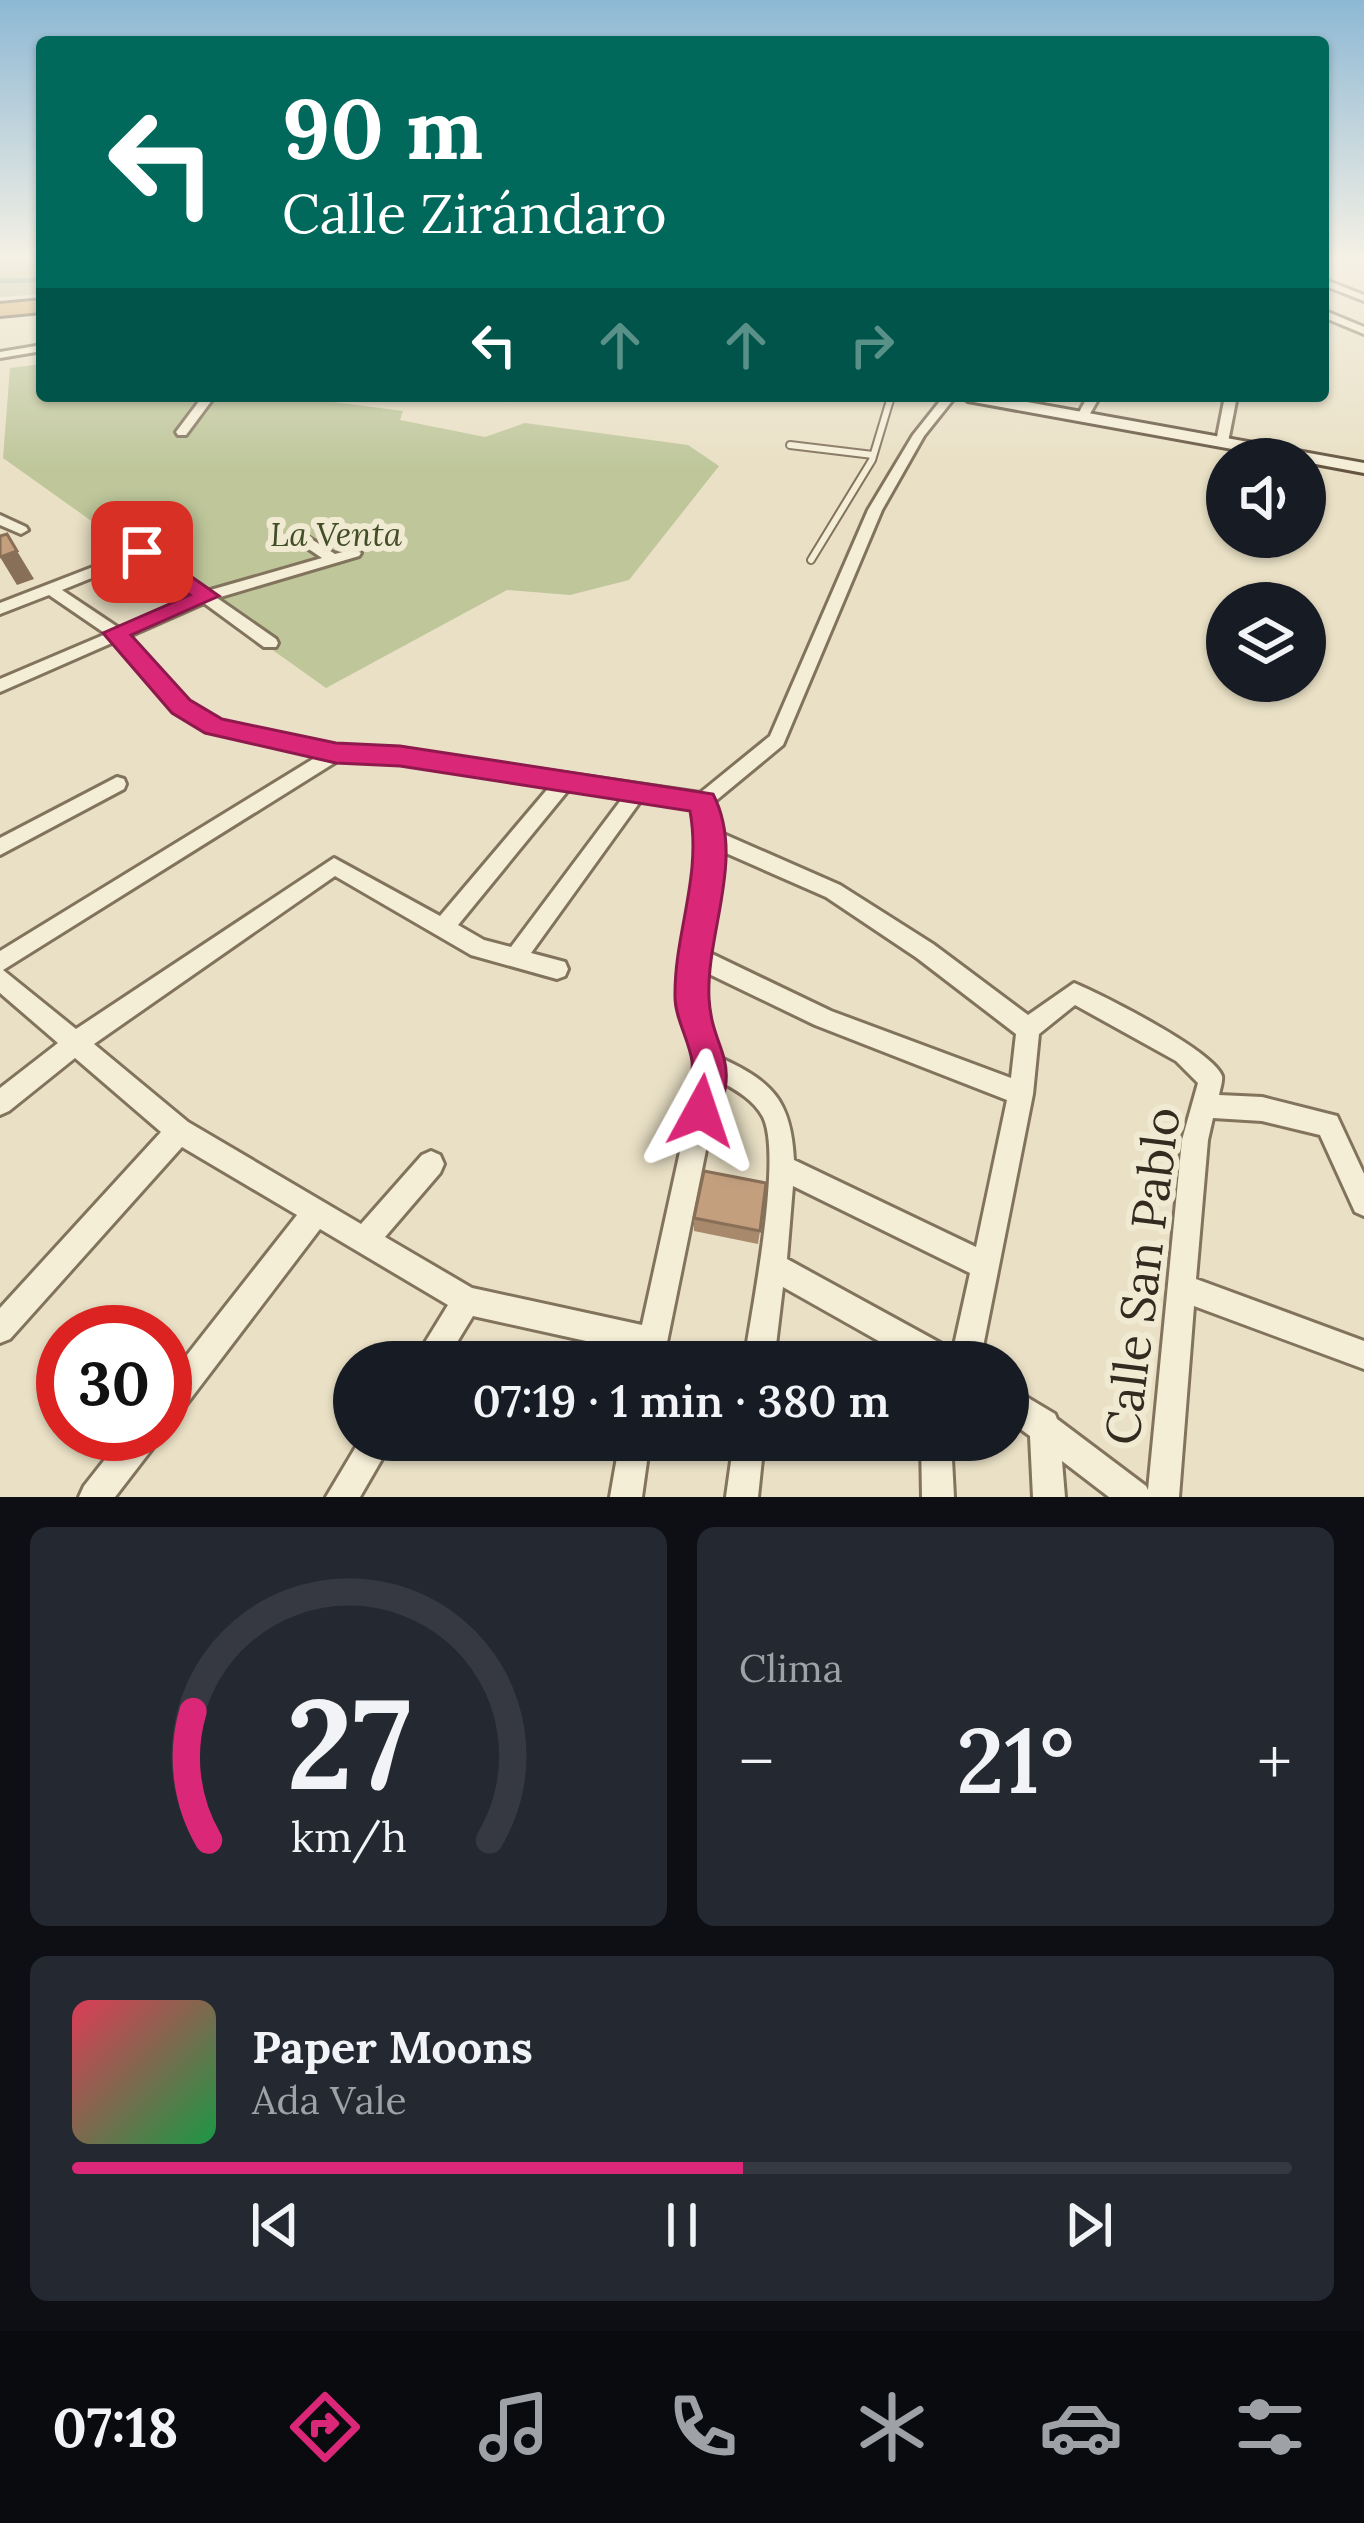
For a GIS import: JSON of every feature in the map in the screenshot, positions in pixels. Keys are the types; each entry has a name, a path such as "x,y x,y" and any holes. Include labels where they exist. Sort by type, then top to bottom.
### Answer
{"main road":[{"path":"1002,402 1206,439"},
{"path":"1326,463 1364,468"}],"street":[{"path":"0,355 36,349"},
{"path":"182,432 204,402"},
{"path":"51,589 115,633 181,706 214,727 336,753 567,779 703,802 777,740 875,510 919,435 945,402"},
{"path":"1083,416 1091,402"},
{"path":"1223,438 1231,402"},
{"path":"0,519 21,530"},
{"path":"295,535 332,558"},
{"path":"0,609 102,563 142,552 270,643"},
{"path":"0,686 207,596 354,553"},
{"path":"0,962 336,753"},
{"path":"446,926 567,779"},
{"path":"0,847 117,784"},
{"path":"515,958 638,791"},
{"path":"651,1341 711,1065 694,1016 710,837 703,802"},
{"path":"710,837 832,891 925,951 1028,1029 1022,1094 970,1341"},
{"path":"0,1103 73,1045 334,866 479,948 556,969"},
{"path":"698,958 824,1018 1022,1094"},
{"path":"0,979 179,1131 467,1301 610,1341"},
{"name":"Calle San Pablo","path":"1028,1029 1074,993 1203,1067 1211,1078 1195,1140 1163,1497"},
{"path":"711,1065 754,1085 778,1118 782,1167 762,1341"},
{"path":"1207,1106 1262,1109 1328,1125 1364,1203"},
{"path":"0,1329 179,1131"},
{"path":"364,1240 431,1164"},
{"path":"782,1167 987,1267"},
{"path":"192,1372 317,1211"},
{"path":"771,1265 904,1341"},
{"path":"1180,1287 1364,1355"},
{"path":"441,1341 467,1301"},
{"path":"1029,1415 1135,1497"},
{"path":"1044,1425 1049,1497"},
{"path":"95,1497 123,1461"},
{"path":"342,1497 365,1461"},
{"path":"626,1497 632,1461"},
{"path":"742,1497 746,1461"},
{"path":"937,1461 938,1497"}],"lane":[{"path":"811,560 873,455 891,402"},
{"path":"790,445 873,455"}],"green space":[{"name":"La Venta","path":"36,365 36,402 333,402 403,411 400,420 485,437 525,423 688,445 719,466 629,580 570,595 507,590 326,688 3,458 10,368"}],"building":[{"path":"7,534 17,551 0,557 0,536"},
{"path":"704,1171 766,1183 760,1231 694,1218"}],"route":[{"path":"142,552 207,596 115,633 181,706 214,727 336,753 400,756 703,802 710,837 707,899 692,999 711,1065 701,1111"}]}
